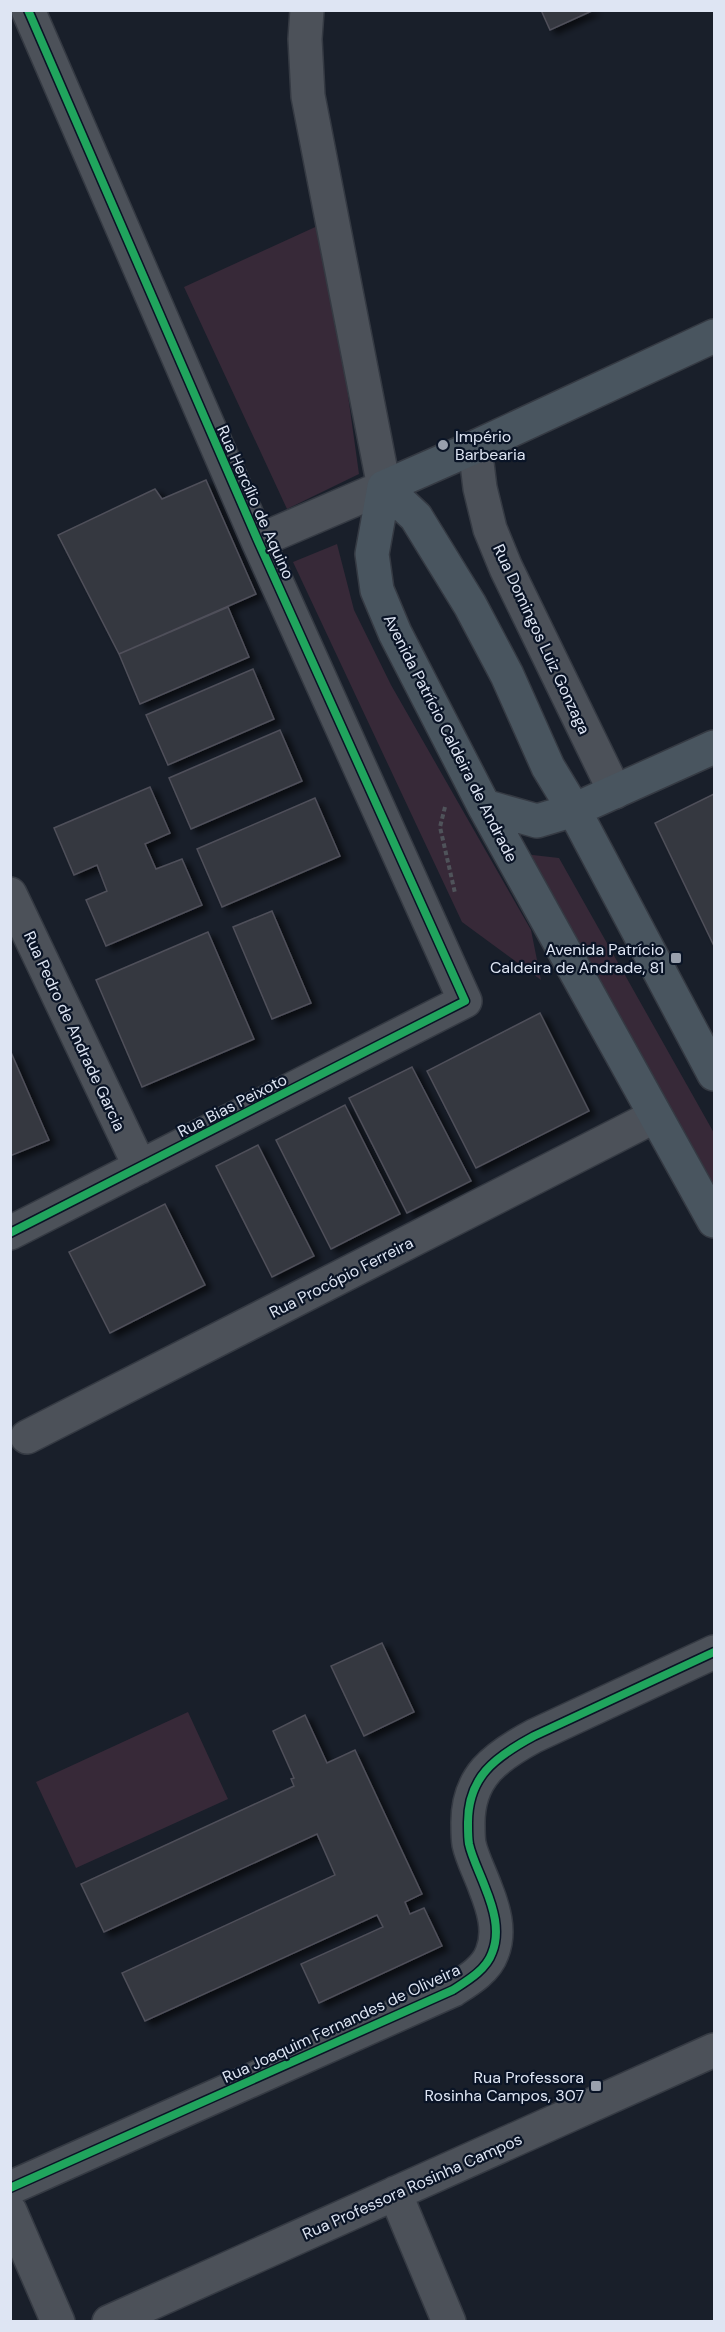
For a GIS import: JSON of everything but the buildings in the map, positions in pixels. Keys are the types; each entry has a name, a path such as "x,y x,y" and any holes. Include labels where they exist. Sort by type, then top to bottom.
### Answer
{"main road":[{"path":"714,336 384,487 416,516 470,605 507,675 548,767 574,810 714,1074"},
{"name":"Avenida Patrício Caldeira de Andrade","path":"384,487 372,554 377,590 395,633 480,799 714,1221"},
{"path":"480,799 537,821 574,810 714,747"}],"street":[{"name":"Rua Hercílio de Aquino","path":"28,10 258,541 465,1001"},
{"path":"258,541 384,487 308,96 305,39 307,10"},
{"name":"Rua Domingos Luiz Gonzaga","path":"475,447 480,489 490,529 506,568 615,792"},
{"name":"Rua Pedro de Andrade Garcia","path":"10,894 140,1167"},
{"name":"Rua Bias Peixoto","path":"10,1233 465,1001"},
{"name":"Rua Procópio Ferreira","path":"27,1437 656,1116"},
{"name":"Rua Joaquim Fernandes de Oliveira","path":"10,2188 453,1990 475,1976 492,1954 496,1928 493,1907 469,1843 468,1809 476,1784 489,1765 508,1750 534,1736 714,1652"},
{"name":"Rua Professora Rosinha Campos","path":"109,2322 714,2050"},
{"path":"395,2193 449,2322"},
{"path":"10,2211 58,2322"}],"path":[{"path":"455,899 455,887 440,826 448,796 480,799"}],"shaded area":[{"path":"324,223 359,474 287,509 184,287"},
{"path":"337,544 354,610 391,685 531,930 541,980 462,922 293,562"},
{"path":"524,854 559,858 714,1133 714,1192"},
{"path":"188,1712 228,1799 76,1868 36,1782"}],"cycle path":[{"path":"10,1233 465,1001 258,541 28,10"},
{"path":"10,2188 453,1990 470,1979 489,1959 496,1936 493,1911 472,1855 468,1837 472,1794 486,1770 507,1752 534,1736 714,1652"}],"place":[{"name":"Império Barbearia","path":"443,445"},
{"name":"Avenida Patrício Caldeira de Andrade, 81","path":"676,958"},
{"name":"Rua Professora Rosinha Campos, 307","path":"596,2086"}]}
